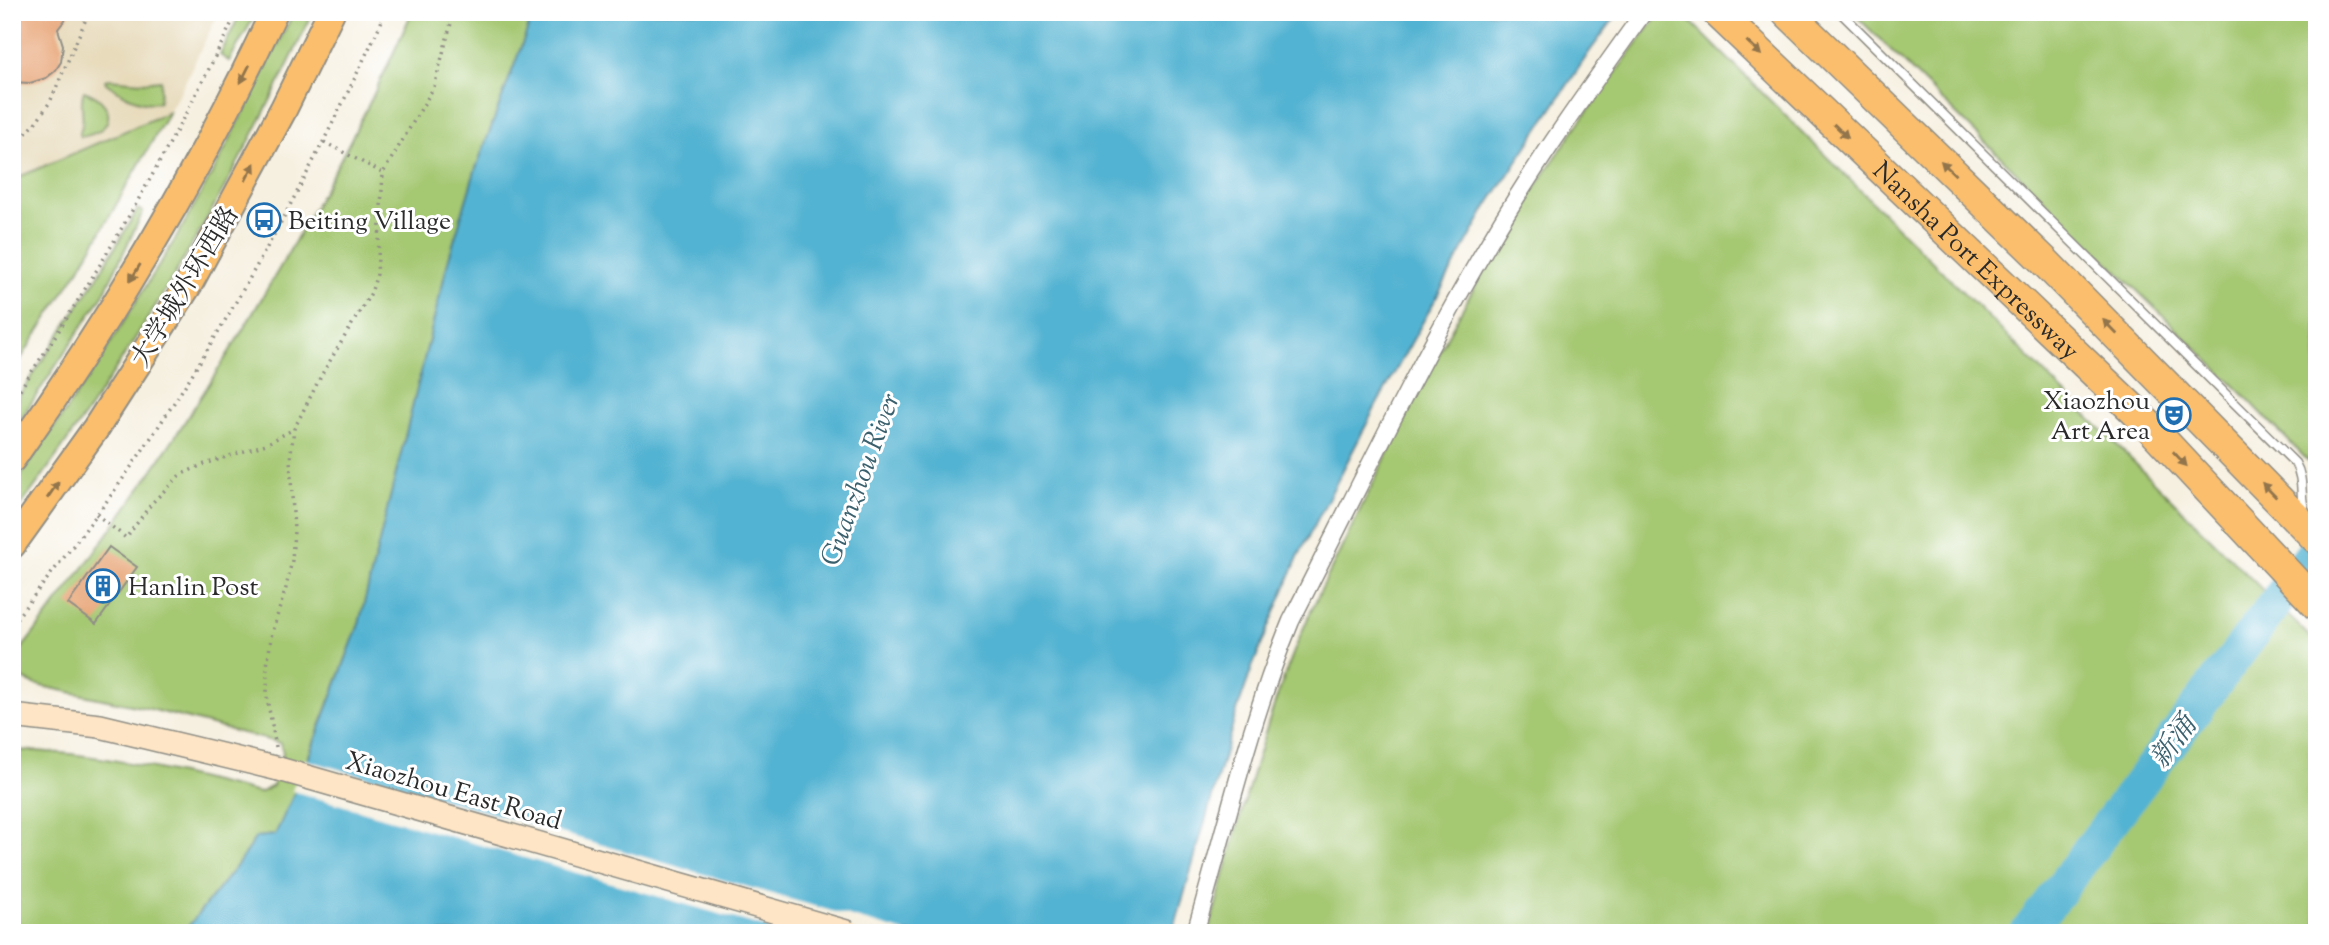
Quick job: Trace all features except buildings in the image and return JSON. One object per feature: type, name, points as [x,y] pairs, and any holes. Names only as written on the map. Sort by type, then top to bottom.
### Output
[{"type":"highway","name":"Nansha Port Expressway","points":[[1717,12],[2136,412],[2317,605]]},
{"type":"highway","name":"Nansha Port Expressway","points":[[1787,12],[2311,523]]},
{"type":"main road","name":"大学城外环西路","points":[[12,459],[79,362],[140,265],[196,168],[274,12]]},
{"type":"main road","name":"大学城外环西路","points":[[12,545],[96,428],[189,284],[283,110],[331,12]]},
{"type":"main road","name":"Xiaozhou East Road","points":[[12,702],[38,718]]},
{"type":"main road","name":"Xiaozhou East Road","points":[[12,716],[111,729],[277,758],[850,933]]},
{"type":"street","points":[[1195,933],[1255,726],[1291,621],[1435,336],[1489,241],[1567,119],[1644,12]]},
{"type":"lane","points":[[1840,12],[2295,463],[2302,480],[2311,523]]},
{"type":"path","points":[[12,149],[43,114],[89,12]]},
{"type":"path","points":[[12,401],[67,319],[135,208],[188,111],[237,12]]},
{"type":"path","points":[[12,624],[157,429],[210,345],[274,236],[324,142],[386,12]]},
{"type":"path","points":[[277,758],[267,698],[267,674],[272,632],[292,560],[294,531],[290,460],[295,429],[322,374],[371,293],[377,274],[383,173],[434,87],[454,12]]},
{"type":"path","points":[[61,62],[67,65]]},
{"type":"path","points":[[324,142],[383,173]]},
{"type":"path","points":[[96,514],[126,538],[156,497],[180,475],[267,444],[295,429]]},
{"type":"shaded area","points":[[12,12],[219,12],[181,90],[126,189],[66,290],[12,372]]},
{"type":"green space","points":[[241,12],[257,12],[229,61],[220,55]]},
{"type":"green space","points":[[294,12],[313,12],[213,209],[97,397],[12,518],[12,489],[93,371],[176,238],[217,165]]},
{"type":"green space","points":[[412,12],[534,12],[475,171],[449,258],[359,624],[288,810],[275,835],[256,837],[236,867],[183,933],[12,933],[12,750],[106,759],[259,793],[273,786],[283,753],[280,743],[150,709],[41,686],[18,675],[12,661],[122,514],[223,362],[336,167]]},
{"type":"green space","points":[[1661,12],[1681,12],[2317,644],[2317,933],[1208,933],[1257,759],[1286,673],[1302,631],[1379,471],[1439,352],[1502,240],[1567,140]]},
{"type":"green space","points":[[1852,12],[2317,12],[2317,470],[2240,391]]},
{"type":"green space","points":[[105,80],[143,82],[161,80],[159,102],[131,98],[106,83]]},
{"type":"green space","points":[[84,91],[102,102],[108,116],[101,129],[80,137],[79,134]]},
{"type":"green space","points":[[169,112],[83,263],[16,366],[12,359],[12,180]]},
{"type":"green space","points":[[138,209],[143,212],[103,295],[12,432],[12,407],[98,276]]},
{"type":"water","name":"Guanzhou River","points":[[534,12],[1619,12],[1488,205],[1376,406],[1298,557],[1253,665],[1235,717],[1173,933],[183,933],[236,867],[256,837],[275,835],[300,781],[359,624],[449,258],[475,171]]},
{"type":"pier","points":[[304,759],[908,933],[785,933],[292,791]]},
{"type":"waterway","name":"新涌","points":[[2027,933],[2317,548]]},
{"type":"place","name":"Beiting Village","points":[[264,220]]},
{"type":"place","name":"Xiaozhou Art Area","points":[[2174,415]]},
{"type":"place","name":"Hanlin Post","points":[[103,586]]}]
